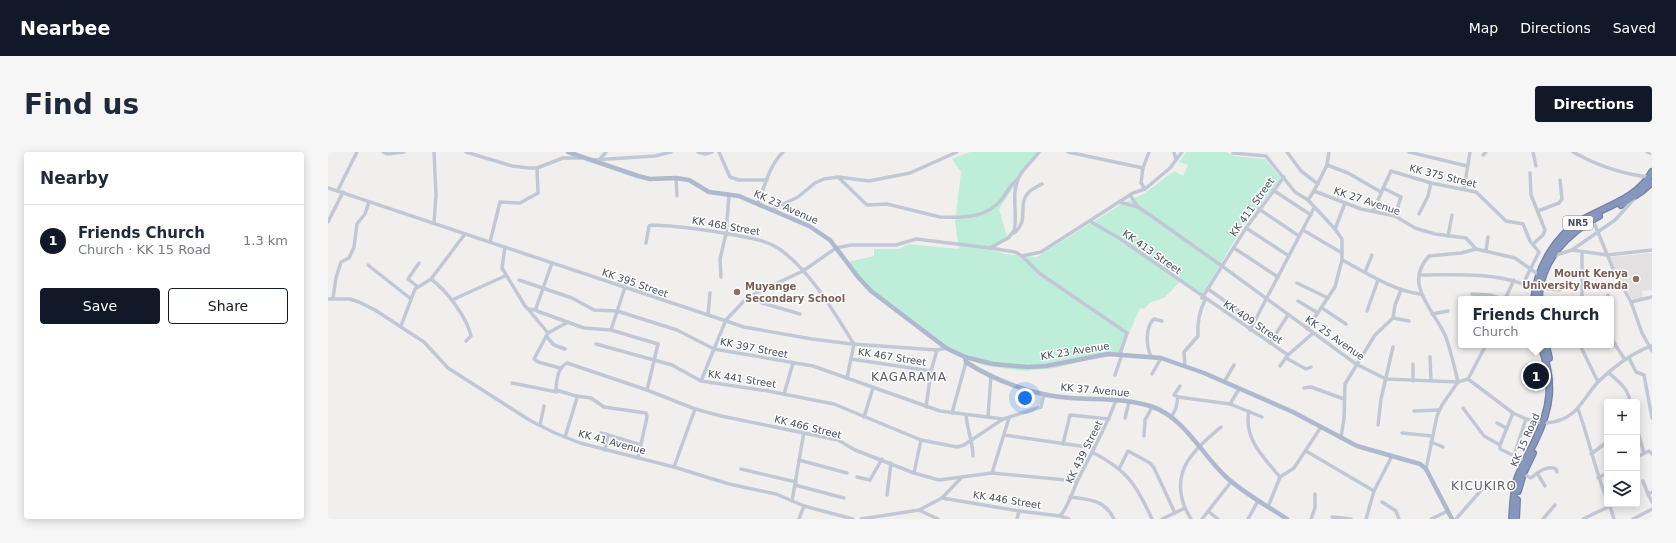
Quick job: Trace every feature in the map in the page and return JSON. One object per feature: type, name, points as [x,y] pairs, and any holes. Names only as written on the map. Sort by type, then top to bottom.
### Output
[{"type":"highway","name":"NR5","points":[[1535,296],[1541,276],[1552,256],[1575,231],[1638,194],[1651,177]]},
{"type":"highway","name":"NR5","points":[[1539,296],[1543,263],[1557,242],[1575,225],[1630,195],[1651,177]]},
{"type":"highway","name":"KK 15 Road","points":[[1512,519],[1514,491],[1525,461],[1545,423],[1550,398],[1550,382],[1547,362],[1542,348]]},
{"type":"highway","name":"KK 15 Road","points":[[1517,519],[1518,490],[1523,474],[1551,409],[1553,386],[1547,348]]},
{"type":"main road","name":"KK 23 Avenue","points":[[568,152],[591,161],[650,178],[676,178],[696,183],[709,192],[729,195],[773,209],[809,226],[825,236],[871,291],[946,348],[965,359],[993,364],[1028,367],[1046,366],[1096,355],[1121,354],[1161,358],[1185,366],[1293,412],[1357,446],[1420,464],[1426,469]]},
{"type":"main road","name":"KK 37 Avenue","points":[[965,359],[991,375],[1044,394],[1070,398],[1116,400],[1152,407],[1170,418],[1231,482],[1287,519]]},
{"type":"main road","points":[[1426,469],[1452,519]]},
{"type":"street","points":[[338,190],[357,152]]},
{"type":"street","points":[[383,152],[387,154],[404,152]]},
{"type":"street","points":[[434,152],[436,195],[434,223]]},
{"type":"street","points":[[466,152],[519,168],[538,168],[563,158],[582,158]]},
{"type":"street","points":[[600,159],[606,152]]},
{"type":"street","points":[[634,152],[634,157]]},
{"type":"street","points":[[591,161],[600,159],[655,156],[671,152]]},
{"type":"street","points":[[698,152],[705,154],[712,152]]},
{"type":"street","points":[[718,152],[730,177],[739,180],[766,180]]},
{"type":"street","points":[[758,204],[774,161],[783,152]]},
{"type":"street","points":[[773,209],[803,194],[816,183],[830,177],[869,181],[910,173],[957,152]]},
{"type":"street","points":[[838,177],[867,205],[887,204],[949,218],[972,216],[992,210],[1039,152]]},
{"type":"street","points":[[1068,152],[1143,168]]},
{"type":"street","points":[[1145,189],[1141,183],[1143,168],[1149,152]]},
{"type":"street","points":[[1174,152],[1176,160]]},
{"type":"street","points":[[1022,256],[1041,252],[1091,222],[1130,195],[1145,189],[1176,160],[1182,152]]},
{"type":"street","name":"KK 411 Street","points":[[1185,366],[1184,352],[1198,336],[1197,326],[1199,315],[1208,288],[1259,209],[1284,177],[1266,156],[1233,152]]},
{"type":"street","points":[[1287,152],[1301,171],[1318,184]]},
{"type":"street","points":[[1308,200],[1314,192],[1327,165],[1329,152]]},
{"type":"street","points":[[1410,152],[1467,166]]},
{"type":"street","points":[[1464,189],[1470,152]]},
{"type":"street","points":[[1533,152],[1536,166]]},
{"type":"street","points":[[1573,152],[1594,163],[1625,174],[1651,177]]},
{"type":"street","points":[[1647,152],[1652,153]]},
{"type":"street","points":[[1327,165],[1348,173],[1382,190],[1400,195],[1402,198],[1395,216]]},
{"type":"street","points":[[490,242],[500,202],[520,203],[538,193],[538,168]]},
{"type":"street","name":"KK 375 Street","points":[[1382,190],[1392,171],[1431,183],[1476,192],[1506,221],[1523,224],[1533,244],[1539,252],[1530,269]]},
{"type":"street","points":[[1530,173],[1531,195],[1545,231],[1533,244]]},
{"type":"street","points":[[1284,177],[1295,192],[1308,200],[1314,208],[1335,228],[1342,239],[1342,260],[1339,275],[1328,298],[1307,329]]},
{"type":"street","points":[[676,178],[677,196]]},
{"type":"street","points":[[1012,235],[1016,224],[1014,205],[1018,179]]},
{"type":"street","points":[[1538,211],[1559,203],[1562,199],[1560,180]]},
{"type":"street","points":[[1419,214],[1428,196],[1431,183]]},
{"type":"street","points":[[990,248],[1012,235],[1023,222],[1025,197],[1030,190],[1042,184]]},
{"type":"street","name":"KK 395 Street","points":[[328,188],[338,190],[369,202],[708,315],[759,330],[854,344],[937,350],[946,348]]},
{"type":"street","points":[[1273,190],[1311,215]]},
{"type":"street","points":[[1373,211],[1382,190]]},
{"type":"street","points":[[328,222],[343,192]]},
{"type":"street","name":"KK 27 Avenue","points":[[1314,192],[1345,204],[1395,216],[1414,228],[1436,234],[1468,239],[1476,249],[1514,258],[1541,276]]},
{"type":"street","points":[[1552,256],[1572,250],[1598,233],[1618,217],[1638,194]]},
{"type":"street","points":[[722,277],[720,259],[726,234],[729,195]]},
{"type":"street","name":"KK 25 Avenue","points":[[1130,195],[1138,207]]},
{"type":"street","points":[[333,298],[341,262],[349,258],[354,247],[357,224],[365,214],[369,202]]},
{"type":"street","name":"KK 25 Avenue","points":[[1119,202],[1138,207],[1222,266],[1312,334],[1356,364],[1386,379],[1458,382],[1468,380]]},
{"type":"street","points":[[1335,228],[1345,204]]},
{"type":"street","points":[[1250,330],[1314,208]]},
{"type":"street","points":[[1259,209],[1299,236]]},
{"type":"street","points":[[1448,236],[1452,215]]},
{"type":"street","name":"KK 413 Street","points":[[1091,222],[1119,238],[1204,299]]},
{"type":"street","name":"KK 468 Street","points":[[646,243],[649,226],[652,225],[690,227],[764,241],[778,248],[803,271],[822,295],[854,344]]},
{"type":"street","points":[[1595,225],[1617,279],[1631,302],[1639,326],[1651,346],[1652,351]]},
{"type":"street","points":[[1246,228],[1289,256]]},
{"type":"street","points":[[1303,230],[1342,253]]},
{"type":"street","points":[[401,326],[411,299],[418,287],[431,279],[465,234]]},
{"type":"street","points":[[1486,251],[1488,237]]},
{"type":"street","name":"KK 397 Street","points":[[1003,419],[952,413],[926,407],[813,366],[714,349],[726,320],[752,295],[803,271],[836,248],[851,246],[896,245],[916,239],[1008,250],[1022,256]]},
{"type":"street","points":[[505,247],[502,268],[505,276],[555,346],[565,349]]},
{"type":"street","points":[[1234,248],[1278,277]]},
{"type":"street","points":[[1426,469],[1432,436],[1439,410],[1458,382],[1444,333],[1420,294],[1419,275],[1429,256],[1461,253],[1476,249]]},
{"type":"street","points":[[1572,250],[1607,255],[1652,250]]},
{"type":"street","points":[[1582,252],[1582,296]]},
{"type":"street","points":[[1365,272],[1372,255]]},
{"type":"street","points":[[1022,256],[1039,273],[1127,333],[1115,375]]},
{"type":"street","points":[[1342,260],[1378,280],[1401,290],[1420,294]]},
{"type":"street","points":[[418,287],[408,279],[419,263]]},
{"type":"street","points":[[536,310],[552,263]]},
{"type":"street","points":[[368,265],[411,299]]},
{"type":"street","points":[[1419,275],[1483,275],[1514,280],[1523,284],[1530,269]]},
{"type":"street","points":[[452,300],[505,276]]},
{"type":"street","points":[[431,279],[444,289],[452,300],[470,333],[470,338],[466,342]]},
{"type":"street","points":[[519,280],[544,287],[572,298],[594,310],[617,312],[686,334],[714,349],[701,381]]},
{"type":"street","points":[[1367,311],[1378,280]]},
{"type":"street","points":[[1506,296],[1514,280]]},
{"type":"street","points":[[1297,283],[1328,298]]},
{"type":"street","points":[[611,330],[625,287]]},
{"type":"street","points":[[1208,288],[1246,316]]},
{"type":"street","points":[[1540,288],[1560,290]]},
{"type":"street","points":[[1341,438],[1344,418],[1345,384],[1375,335],[1393,318],[1395,305],[1401,290]]},
{"type":"street","points":[[708,315],[710,293]]},
{"type":"street","points":[[1472,294],[1494,296]]},
{"type":"street","points":[[752,295],[762,303],[800,314]]},
{"type":"street","points":[[1631,302],[1652,297]]},
{"type":"street","name":"KK 41 Avenue","points":[[328,299],[333,298],[359,302],[401,326],[424,342],[448,368],[540,425],[580,444],[674,467],[729,484],[776,494],[804,506],[854,519]]},
{"type":"street","name":"KK 409 Street","points":[[1204,299],[1270,343],[1287,357],[1312,334]]},
{"type":"street","points":[[1298,301],[1318,313]]},
{"type":"street","points":[[1322,308],[1346,324]]},
{"type":"street","points":[[528,309],[536,310],[592,329],[611,330],[656,342],[659,346],[648,390]]},
{"type":"street","points":[[1432,314],[1448,311]]},
{"type":"street","points":[[1270,343],[1288,315]]},
{"type":"street","points":[[1393,318],[1409,321]]},
{"type":"street","points":[[1151,356],[1146,345],[1150,324],[1154,319],[1162,321]]},
{"type":"street","points":[[558,392],[556,387],[560,368],[538,362],[534,359],[547,335],[568,322]]},
{"type":"street","points":[[1614,343],[1625,360]]},
{"type":"street","name":"KK 441 Street","points":[[596,344],[672,365],[701,381],[784,394],[834,404],[921,440],[957,447],[964,445],[1003,419],[1041,407],[1044,394]]},
{"type":"street","points":[[846,378],[854,344]]},
{"type":"street","points":[[1484,348],[1468,380],[1513,413],[1526,419],[1545,423],[1561,422],[1578,408],[1598,382],[1625,360],[1651,346]]},
{"type":"street","points":[[1378,425],[1381,399],[1393,347]]},
{"type":"street","points":[[1581,348],[1598,382]]},
{"type":"street","name":"KK 467 Street","points":[[926,407],[931,371],[937,350]]},
{"type":"street","points":[[1280,366],[1287,357],[1306,369],[1311,367]]},
{"type":"street","points":[[1430,357],[1431,380]]},
{"type":"street","points":[[1152,374],[1161,358]]},
{"type":"street","points":[[1629,358],[1636,372],[1644,375],[1652,418]]},
{"type":"street","name":"KK 467 Street","points":[[851,359],[931,371]]},
{"type":"street","points":[[952,413],[965,359]]},
{"type":"street","name":"KK 466 Street","points":[[560,368],[566,363],[648,390],[695,409],[734,419],[838,440],[855,450],[882,459],[914,473],[939,480],[992,473],[1077,481]]},
{"type":"street","points":[[784,394],[793,363]]},
{"type":"street","points":[[1413,364],[1413,381]]},
{"type":"street","points":[[1224,382],[1234,365]]},
{"type":"street","points":[[1609,373],[1625,388],[1630,396],[1630,399]]},
{"type":"street","points":[[988,417],[991,375]]},
{"type":"street","points":[[512,383],[591,398],[604,407],[646,413],[647,417],[638,458]]},
{"type":"street","points":[[1180,386],[1174,395],[1178,397],[1230,404],[1262,417]]},
{"type":"street","points":[[1304,388],[1311,387],[1344,399]]},
{"type":"street","points":[[864,417],[873,388]]},
{"type":"street","points":[[1230,404],[1239,389]]},
{"type":"street","points":[[565,437],[577,398],[576,396]]},
{"type":"street","points":[[1170,418],[1176,408],[1178,397]]},
{"type":"street","name":"KK 439 Street","points":[[1060,516],[1065,510],[1077,481],[1109,420],[1116,400]]},
{"type":"street","points":[[1125,418],[1129,402]]},
{"type":"street","points":[[540,425],[544,406]]},
{"type":"street","points":[[1144,436],[1145,420],[1152,407]]},
{"type":"street","points":[[1463,408],[1484,436],[1525,461]]},
{"type":"street","points":[[1578,408],[1586,430],[1598,478],[1604,491]]},
{"type":"street","points":[[674,467],[695,409]]},
{"type":"street","points":[[1414,411],[1439,410]]},
{"type":"street","points":[[1249,411],[1247,422],[1251,438],[1262,455],[1280,477]]},
{"type":"street","points":[[1500,447],[1513,413]]},
{"type":"street","points":[[966,414],[967,425],[973,443],[974,456]]},
{"type":"street","points":[[1063,444],[1070,415],[1109,420]]},
{"type":"street","points":[[992,473],[1010,418]]},
{"type":"street","points":[[1514,455],[1526,419]]},
{"type":"street","points":[[1497,423],[1506,428]]},
{"type":"street","points":[[1191,519],[1180,494],[1181,477],[1198,446],[1221,427]]},
{"type":"street","points":[[1268,507],[1280,477],[1294,468],[1321,427]]},
{"type":"street","points":[[792,501],[804,432]]},
{"type":"street","points":[[601,433],[641,445]]},
{"type":"street","points":[[1402,433],[1432,436]]},
{"type":"street","points":[[605,450],[608,434]]},
{"type":"street","points":[[1004,435],[1093,450],[1133,481],[1152,519]]},
{"type":"street","points":[[1639,435],[1644,453]]},
{"type":"street","points":[[914,473],[921,440]]},
{"type":"street","points":[[1431,442],[1443,447]]},
{"type":"street","points":[[1591,454],[1604,444]]},
{"type":"street","points":[[1119,469],[1128,451],[1150,463],[1176,513]]},
{"type":"street","points":[[1306,451],[1374,491]]},
{"type":"street","points":[[1640,455],[1649,451],[1652,454]]},
{"type":"street","points":[[1366,519],[1374,491],[1392,456]]},
{"type":"street","points":[[857,477],[870,480],[882,459]]},
{"type":"street","points":[[799,460],[847,473]]},
{"type":"street","points":[[887,495],[891,463]]},
{"type":"street","points":[[1523,474],[1529,478],[1551,467],[1555,468],[1557,472]]},
{"type":"street","points":[[741,469],[844,498]]},
{"type":"street","points":[[1537,473],[1545,486]]},
{"type":"street","points":[[1598,478],[1604,475]]},
{"type":"street","points":[[861,519],[919,510],[942,498],[961,478]]},
{"type":"street","points":[[1643,481],[1650,493],[1652,502]]},
{"type":"street","points":[[1202,519],[1231,482]]},
{"type":"street","points":[[1456,519],[1484,487]]},
{"type":"street","points":[[1311,519],[1315,508],[1315,494]]},
{"type":"street","points":[[1070,496],[1100,503],[1110,512],[1114,519]]},
{"type":"street","name":"KK 446 Street","points":[[942,498],[1068,518]]},
{"type":"street","points":[[1248,519],[1258,501]]},
{"type":"street","points":[[1382,502],[1396,511],[1399,519]]},
{"type":"street","points":[[1543,519],[1554,505]]},
{"type":"street","points":[[799,519],[804,506]]},
{"type":"street","points":[[1584,519],[1605,507]]},
{"type":"street","points":[[1610,507],[1614,519]]},
{"type":"street","points":[[1162,519],[1185,508]]},
{"type":"street","points":[[1633,519],[1652,509]]},
{"type":"street","points":[[919,510],[938,519]]},
{"type":"street","points":[[1065,510],[1068,518]]},
{"type":"street","points":[[1017,519],[1019,511]]},
{"type":"street","points":[[1208,511],[1218,519]]},
{"type":"street","points":[[1431,519],[1448,511]]},
{"type":"street","points":[[1332,517],[1351,519]]},
{"type":"shaded area","name":"Mount Kenya University Rwanda","points":[[1652,253],[1652,290],[1642,291],[1643,299],[1633,300],[1614,268],[1611,257]]},
{"type":"green space","points":[[970,152],[1037,152],[999,209],[1007,236],[992,250],[1006,254],[1037,257],[1120,205],[1145,193],[1174,171],[1183,176],[1188,165],[1179,162],[1186,152],[1226,152],[1235,156],[1265,159],[1281,178],[1243,227],[1201,296],[1181,281],[1164,298],[1149,303],[1145,309],[1140,308],[1120,355],[1093,359],[1055,368],[1023,371],[982,365],[947,348],[866,285],[848,262],[874,256],[874,249],[899,249],[908,244],[959,249],[955,222],[961,172],[952,159]]},
{"type":"place","name":"Mount Kenya University Rwanda","points":[[1636,279]]},
{"type":"place","name":"Muyange Secondary School","points":[[737,292]]},
{"type":"place","name":"Friends Church","points":[[1536,376]]},
{"type":"district","name":"KAGARAMA","points":[[909,377]]},
{"type":"district","name":"KICUKIRO","points":[[1484,486]]}]
